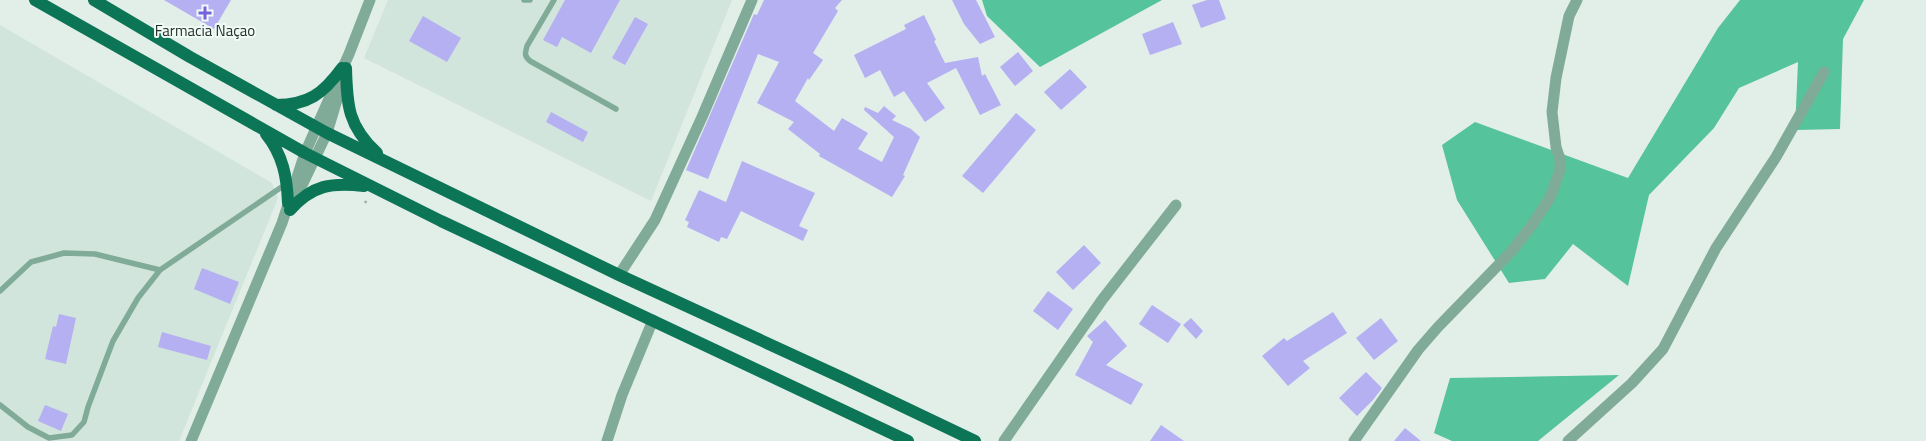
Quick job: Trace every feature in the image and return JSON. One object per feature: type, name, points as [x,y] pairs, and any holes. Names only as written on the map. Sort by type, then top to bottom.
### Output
[{"type":"main road","points":[[35,0],[310,156],[441,221],[908,441]]},
{"type":"main road","points":[[94,0],[190,57],[327,133],[619,275],[975,441]]},
{"type":"main road","points":[[275,105],[291,105],[312,98],[332,82],[344,68]]},
{"type":"main road","points":[[344,68],[347,100],[353,124],[367,144],[386,162]]},
{"type":"main road","points":[[261,128],[277,150],[287,183],[289,206],[307,194],[325,186],[345,184],[374,187]]},
{"type":"street","points":[[310,156],[327,133],[344,68],[370,0]]},
{"type":"street","points":[[619,275],[655,220],[752,0]]},
{"type":"street","points":[[1354,441],[1418,350],[1511,252],[1550,198],[1560,170],[1560,159],[1556,147],[1552,112],[1556,78],[1569,16],[1577,0]]},
{"type":"street","points":[[191,441],[310,156],[316,127],[344,68]]},
{"type":"street","points":[[1568,441],[1626,388],[1663,349],[1716,248],[1776,157],[1824,72]]},
{"type":"street","points":[[1004,441],[1102,300],[1176,205]]},
{"type":"street","points":[[607,441],[625,387],[653,320]]},
{"type":"lane","points":[[524,0],[530,0]]},
{"type":"lane","points":[[554,0],[527,46],[526,57],[616,109]]},
{"type":"lane","points":[[0,405],[28,426],[49,438],[72,435],[84,422],[113,341],[138,298],[160,270],[287,183]]},
{"type":"lane","points":[[0,291],[30,262],[64,253],[95,254],[160,270]]},
{"type":"shaded area","points":[[388,0],[732,0],[651,201],[364,58]]},
{"type":"shaded area","points":[[0,25],[272,183],[278,198],[179,441],[0,441]]},
{"type":"green space","points":[[982,0],[1162,0],[1040,67],[987,16]]},
{"type":"green space","points":[[1740,0],[1864,0],[1843,39],[1840,129],[1795,130],[1798,62],[1739,88],[1714,128],[1649,195],[1628,286],[1573,244],[1545,279],[1509,283],[1457,200],[1442,145],[1475,122],[1628,178],[1718,28]]},
{"type":"green space","points":[[1619,375],[1538,441],[1452,441],[1434,433],[1450,378]]},
{"type":"building","points":[[164,0],[231,0],[214,29]]},
{"type":"building","points":[[565,0],[620,0],[591,53],[562,37],[557,47],[543,40]]},
{"type":"building","points":[[764,0],[842,0],[835,8],[838,11],[813,53],[823,60],[809,80],[808,78],[795,101],[834,131],[842,118],[868,133],[858,149],[882,162],[894,137],[864,110],[865,107],[878,113],[884,106],[896,116],[892,120],[911,129],[920,137],[903,175],[905,176],[892,197],[819,156],[820,154],[788,129],[794,122],[757,103],[779,62],[758,54],[708,179],[686,170],[754,14],[757,15]]},
{"type":"building","points":[[952,0],[976,0],[995,37],[980,44],[964,24]]},
{"type":"building","points":[[1207,0],[1219,0],[1226,19],[1201,28],[1192,5]]},
{"type":"building","points":[[924,15],[945,63],[978,57],[982,76],[985,74],[1001,105],[980,115],[956,68],[927,83],[945,108],[925,122],[904,91],[894,97],[880,70],[865,78],[854,55],[906,29],[904,25]]},
{"type":"building","points":[[423,16],[461,38],[447,62],[409,41]]},
{"type":"building","points":[[635,17],[648,24],[625,65],[612,58]]},
{"type":"building","points":[[1173,22],[1182,44],[1150,55],[1142,34]]},
{"type":"building","points":[[1018,52],[1033,71],[1015,86],[1000,67]]},
{"type":"building","points":[[1070,69],[1087,87],[1061,110],[1044,92]]},
{"type":"building","points":[[551,112],[588,132],[583,142],[546,122]]},
{"type":"building","points":[[1016,113],[1036,130],[983,193],[962,176]]},
{"type":"building","points":[[742,161],[815,193],[799,226],[808,230],[803,241],[741,211],[727,239],[721,237],[719,242],[687,227],[689,222],[685,220],[699,190],[726,202]]},
{"type":"building","points":[[1084,245],[1101,263],[1073,290],[1056,272]]},
{"type":"building","points":[[202,268],[239,282],[230,304],[194,289]]},
{"type":"building","points":[[1048,291],[1073,309],[1058,330],[1033,311]]},
{"type":"building","points":[[1152,305],[1181,324],[1168,343],[1139,324]]},
{"type":"building","points":[[1333,312],[1347,333],[1303,361],[1310,368],[1288,386],[1262,356],[1284,338],[1287,341]]},
{"type":"building","points":[[59,314],[76,318],[66,364],[45,359],[53,326],[56,327]]},
{"type":"building","points":[[1191,318],[1203,331],[1196,339],[1183,325]]},
{"type":"building","points":[[1381,318],[1398,341],[1374,360],[1356,338]]},
{"type":"building","points":[[1105,320],[1127,346],[1106,365],[1143,384],[1131,405],[1075,375],[1093,342],[1087,336]]},
{"type":"building","points":[[162,332],[211,346],[207,360],[158,347]]},
{"type":"building","points":[[1366,372],[1382,388],[1357,416],[1339,398]]},
{"type":"building","points":[[45,405],[68,414],[61,431],[38,421]]},
{"type":"building","points":[[1161,425],[1184,441],[1150,441]]},
{"type":"building","points":[[1405,428],[1421,441],[1394,441]]},
{"type":"place","name":"Farmacia Naçao","points":[[205,13]]}]
